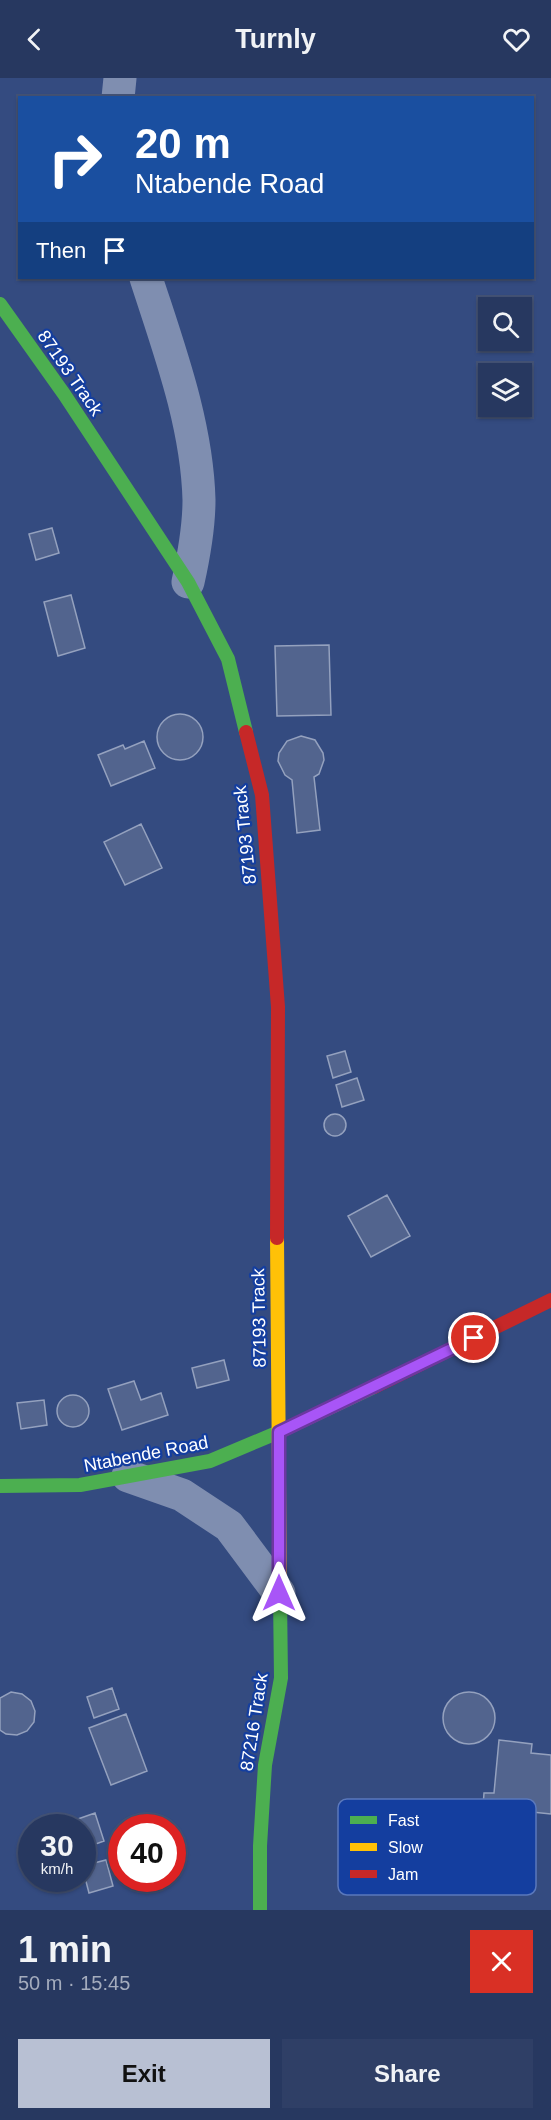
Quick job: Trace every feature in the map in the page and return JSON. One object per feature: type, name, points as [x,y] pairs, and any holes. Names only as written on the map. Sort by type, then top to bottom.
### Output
[{"type":"street","points":[[118,96],[120,78]]},
{"type":"street","points":[[146,279],[175,366],[191,435],[199,500],[196,546],[188,582]]},
{"type":"street","name":"87193 Track","points":[[0,304],[64,394],[188,582],[228,658],[262,795],[278,1007],[279,1432]]},
{"type":"street","name":"Ntabende Road","points":[[0,1486],[80,1485],[210,1461],[279,1432],[551,1300]]},
{"type":"street","name":"87216 Track","points":[[260,1910],[260,1846],[265,1765],[281,1678],[279,1432]]},
{"type":"street","points":[[128,1476],[182,1495],[230,1526],[279,1593]]},
{"type":"building","points":[[52,528],[59,553],[36,560],[29,534]]},
{"type":"building","points":[[71,595],[85,648],[58,656],[44,602]]},
{"type":"building","points":[[329,645],[331,715],[277,716],[275,646]]},
{"type":"building","points":[[180,714],[196,721],[203,737],[196,753],[180,760],[164,753],[157,737],[164,721]]},
{"type":"building","points":[[301,736],[315,740],[323,753],[324,760],[319,774],[314,777],[320,830],[297,833],[292,780],[285,775],[278,761],[279,753],[287,741]]},
{"type":"building","points":[[144,741],[155,768],[111,786],[98,755],[123,745],[125,749]]},
{"type":"building","points":[[141,824],[162,868],[125,885],[104,842]]},
{"type":"building","points":[[345,1051],[351,1072],[333,1078],[327,1056]]},
{"type":"building","points":[[357,1078],[364,1100],[342,1107],[336,1085]]},
{"type":"building","points":[[335,1114],[343,1117],[346,1125],[343,1133],[335,1136],[327,1133],[324,1125],[327,1117]]},
{"type":"building","points":[[387,1195],[410,1236],[371,1257],[348,1216]]},
{"type":"building","points":[[224,1360],[229,1380],[197,1388],[192,1368]]},
{"type":"building","points":[[134,1381],[141,1400],[161,1393],[168,1415],[122,1430],[108,1389]]},
{"type":"building","points":[[73,1395],[85,1399],[89,1411],[85,1423],[73,1427],[61,1423],[57,1411],[61,1399]]},
{"type":"building","points":[[44,1400],[47,1425],[21,1429],[17,1403]]},
{"type":"building","points":[[112,1688],[119,1709],[94,1718],[87,1697]]},
{"type":"building","points":[[11,1692],[22,1694],[31,1701],[35,1711],[34,1722],[27,1731],[17,1735],[6,1734],[0,1730],[0,1698]]},
{"type":"building","points":[[469,1692],[483,1696],[491,1704],[495,1718],[491,1732],[483,1740],[469,1744],[455,1740],[447,1732],[443,1718],[447,1704],[455,1696]]},
{"type":"building","points":[[126,1714],[147,1771],[111,1785],[89,1728]]},
{"type":"building","points":[[499,1740],[532,1744],[531,1753],[551,1755],[551,1814],[536,1812],[536,1799],[484,1799],[484,1793],[494,1793]]},
{"type":"building","points":[[96,1816],[104,1841],[96,1844]]},
{"type":"building","points":[[106,1860],[108,1887],[96,1891],[96,1862]]},
{"type":"traffic: fast","points":[[0,304],[64,394],[188,582],[228,659],[246,732]]},
{"type":"traffic: fast","points":[[0,1486],[80,1485],[210,1461],[279,1432],[374,1387]]},
{"type":"traffic: fast","points":[[260,1910],[260,1846],[265,1765],[281,1678],[280,1596]]},
{"type":"traffic: slow","points":[[277,1238],[280,1596]]},
{"type":"traffic: jam","points":[[246,732],[262,795],[278,1007],[277,1238]]},
{"type":"traffic: jam","points":[[374,1387],[551,1300]]},
{"type":"route","points":[[279,1593],[279,1432],[474,1338]]}]
